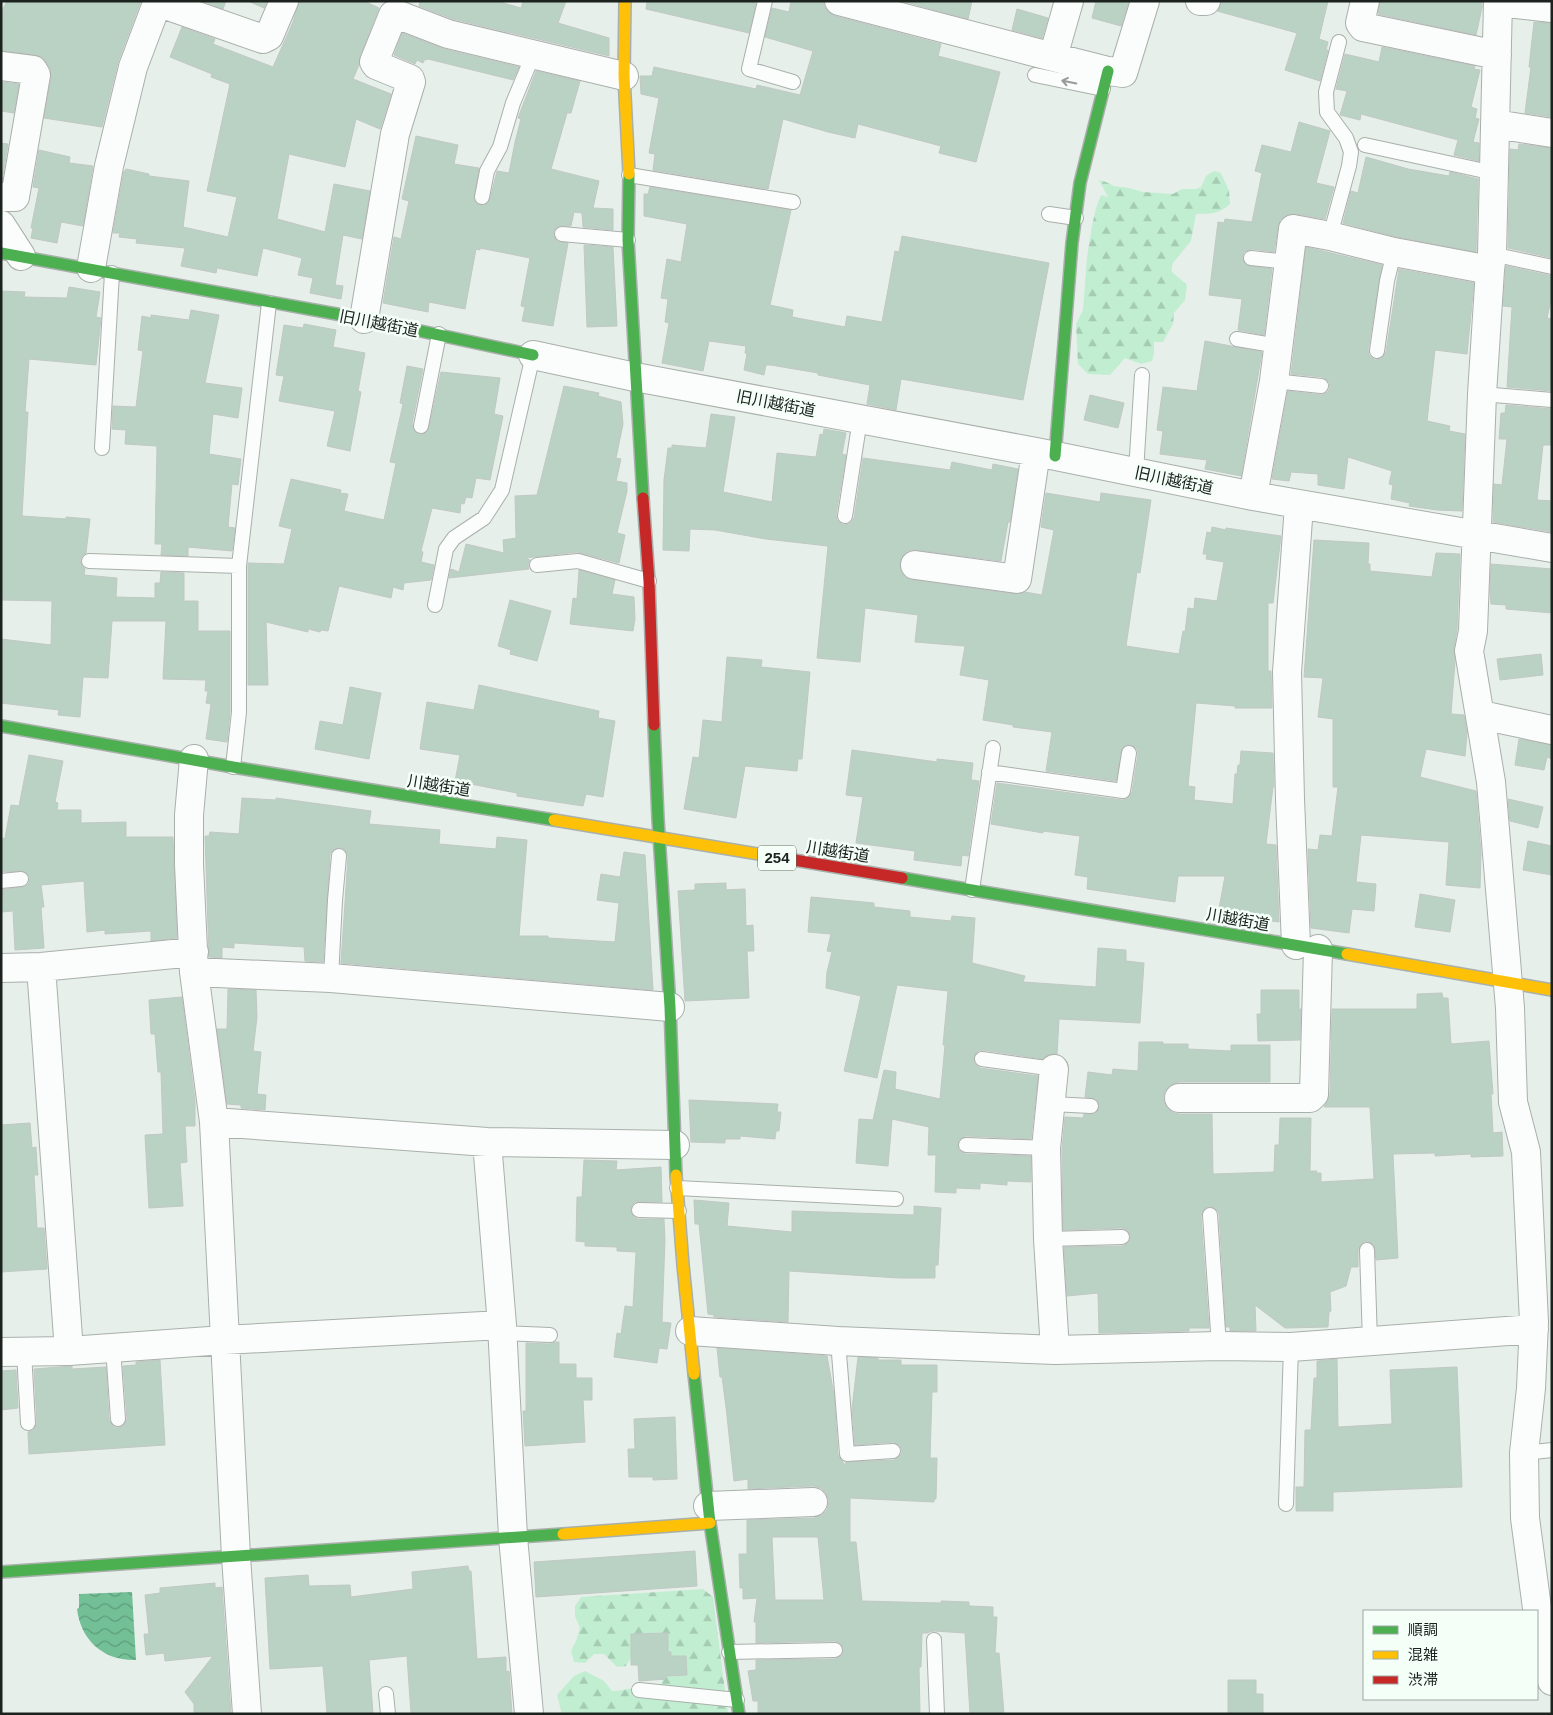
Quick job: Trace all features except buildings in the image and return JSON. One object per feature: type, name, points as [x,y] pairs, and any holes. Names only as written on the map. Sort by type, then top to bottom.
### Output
[{"type":"main road","points":[[625,1],[624,76],[629,175],[628,240],[635,377],[650,581],[659,838],[670,1007],[677,1188],[709,1515],[738,1707]]},
{"type":"main road","points":[[1046,454],[1080,183],[1094,154],[1105,85]]},
{"type":"main road","name":"旧川越街道","points":[[11,255],[101,270],[439,334],[534,355]]},
{"type":"main road","name":"川越街道","points":[[1,726],[1552,990]]},
{"type":"main road","points":[[1,1572],[513,1537],[709,1515]]},
{"type":"street","points":[[101,270],[110,166],[133,67],[156,6],[160,3],[263,39],[269,36],[284,1]]},
{"type":"street","points":[[839,1],[882,6],[1044,66],[1105,85],[1122,73],[1145,1]]},
{"type":"street","points":[[1044,66],[1069,1]]},
{"type":"street","points":[[1200,1],[1206,1]]},
{"type":"street","points":[[1365,1],[1360,23],[1363,27],[1497,55]]},
{"type":"street","points":[[1552,8],[1498,2],[1491,262],[1482,394],[1472,631],[1469,651],[1492,782],[1508,983],[1514,1102],[1526,1152],[1540,1324],[1530,1388],[1524,1453],[1526,1518],[1544,1590],[1542,1638],[1552,1681]]},
{"type":"street","points":[[364,320],[395,134],[411,82],[410,79],[376,65],[374,62],[393,15],[396,14],[448,34],[624,76]]},
{"type":"street","points":[[1,66],[33,70],[36,75],[15,197],[1,197]]},
{"type":"street","points":[[1495,124],[1552,133]]},
{"type":"street","points":[[1,225],[11,255]]},
{"type":"street","points":[[1253,496],[1274,381],[1288,262],[1294,229],[1394,252],[1491,262]]},
{"type":"street","name":"旧川越街道","points":[[534,355],[635,377],[1046,454],[1299,505],[1552,548]]},
{"type":"street","points":[[915,565],[1018,579],[1046,454]]},
{"type":"street","points":[[1179,1098],[1310,1098],[1314,1094],[1307,947],[1287,672],[1299,505]]},
{"type":"street","points":[[1481,715],[1552,730]]},
{"type":"street","points":[[194,759],[189,815],[189,864],[194,962],[214,1122],[236,1557],[247,1714]]},
{"type":"street","points":[[1,968],[194,962],[331,978],[670,1007]]},
{"type":"street","points":[[41,967],[69,1351]]},
{"type":"street","points":[[1054,1070],[1046,1148],[1048,1240],[1055,1350]]},
{"type":"street","points":[[214,1122],[487,1142],[675,1145]]},
{"type":"street","points":[[487,1142],[502,1329],[513,1537],[529,1714]]},
{"type":"street","points":[[690,1331],[1055,1350],[1219,1346],[1291,1347],[1540,1324]]},
{"type":"street","points":[[12,1352],[69,1351],[224,1340],[502,1329]]},
{"type":"street","points":[[709,1515],[813,1502]]},
{"type":"lane","points":[[765,1],[749,69],[794,82]]},
{"type":"lane","points":[[1330,236],[1349,166],[1350,152],[1346,138],[1327,112],[1326,92],[1339,42]]},
{"type":"lane","points":[[482,197],[487,171],[500,147],[513,102],[533,55]]},
{"type":"lane","points":[[1105,85],[1116,99]]},
{"type":"lane","points":[[1365,145],[1494,173]]},
{"type":"lane","points":[[629,175],[794,202]]},
{"type":"lane","points":[[1049,214],[1076,218]]},
{"type":"lane","points":[[562,234],[628,240]]},
{"type":"lane","points":[[1377,351],[1387,281],[1394,252]]},
{"type":"lane","points":[[1251,258],[1288,262]]},
{"type":"lane","points":[[1491,262],[1552,267]]},
{"type":"lane","points":[[101,270],[102,448]]},
{"type":"lane","points":[[233,767],[239,712],[239,566],[269,303]]},
{"type":"lane","points":[[422,426],[439,334]]},
{"type":"lane","points":[[1237,339],[1278,346]]},
{"type":"lane","points":[[435,605],[446,550],[454,538],[484,518],[502,490],[534,355]]},
{"type":"lane","points":[[1136,472],[1142,375]]},
{"type":"lane","points":[[1274,381],[1321,386]]},
{"type":"lane","points":[[1482,394],[1552,400]]},
{"type":"lane","points":[[845,516],[860,419]]},
{"type":"lane","points":[[89,561],[239,566]]},
{"type":"lane","points":[[537,565],[578,561],[650,581]]},
{"type":"lane","points":[[972,890],[993,748]]},
{"type":"lane","points":[[990,772],[1123,791],[1130,753]]},
{"type":"lane","points":[[331,978],[339,856]]},
{"type":"lane","points":[[1,881],[20,879]]},
{"type":"lane","points":[[982,1059],[1054,1070]]},
{"type":"lane","points":[[1052,1104],[1091,1106]]},
{"type":"lane","points":[[966,1144],[1046,1148]]},
{"type":"lane","points":[[677,1188],[896,1199]]},
{"type":"lane","points":[[639,1210],[679,1211]]},
{"type":"lane","points":[[1210,1215],[1219,1346]]},
{"type":"lane","points":[[1048,1240],[1122,1237]]},
{"type":"lane","points":[[1367,1250],[1370,1340]]},
{"type":"lane","points":[[502,1329],[550,1335]]},
{"type":"lane","points":[[838,1340],[847,1454],[894,1451]]},
{"type":"lane","points":[[1286,1504],[1291,1347]]},
{"type":"lane","points":[[113,1348],[118,1419]]},
{"type":"lane","points":[[12,1352],[28,1422]]},
{"type":"lane","points":[[1524,1453],[1552,1450]]},
{"type":"lane","points":[[934,1640],[938,1714]]},
{"type":"lane","points":[[729,1652],[835,1650]]},
{"type":"lane","points":[[640,1690],[738,1707]]},
{"type":"lane","points":[[386,1694],[388,1714]]},
{"type":"green space","points":[[1214,171],[1221,173],[1229,191],[1230,204],[1214,213],[1196,214],[1191,241],[1173,263],[1171,271],[1187,285],[1185,300],[1174,313],[1173,324],[1163,342],[1154,342],[1152,361],[1141,364],[1125,358],[1110,375],[1088,374],[1078,364],[1076,324],[1083,310],[1087,257],[1096,208],[1101,195],[1108,197],[1099,180],[1114,186],[1143,192],[1173,194],[1182,189],[1201,187],[1206,176]]},
{"type":"green space","points":[[703,1589],[713,1597],[728,1714],[562,1714],[557,1695],[574,1676],[585,1671],[604,1681],[612,1691],[662,1684],[665,1641],[641,1640],[626,1666],[617,1667],[604,1654],[594,1654],[585,1663],[574,1662],[571,1651],[580,1628],[575,1616],[575,1606],[581,1597]]},
{"type":"water","points":[[132,1592],[136,1660],[114,1657],[96,1647],[83,1631],[77,1609],[79,1608],[79,1594]]},
{"type":"traffic: fast","points":[[1055,456],[1072,243],[1080,183],[1108,71]]},
{"type":"traffic: fast","points":[[629,174],[628,240],[643,498]]},
{"type":"traffic: fast","points":[[1,253],[364,319],[533,355]]},
{"type":"traffic: fast","points":[[654,725],[670,1007],[676,1175]]},
{"type":"traffic: fast","points":[[1,726],[233,767],[554,820]]},
{"type":"traffic: fast","points":[[902,878],[1347,954]]},
{"type":"traffic: fast","points":[[694,1374],[710,1523],[739,1714]]},
{"type":"traffic: fast","points":[[1,1572],[563,1534]]},
{"type":"traffic: slow","points":[[625,1],[624,76],[629,174]]},
{"type":"traffic: slow","points":[[554,820],[788,859]]},
{"type":"traffic: slow","points":[[1347,954],[1552,990]]},
{"type":"traffic: slow","points":[[676,1175],[694,1374]]},
{"type":"traffic: slow","points":[[563,1534],[710,1523]]},
{"type":"traffic: jam","points":[[643,498],[649,581],[654,725]]},
{"type":"traffic: jam","points":[[788,859],[902,878]]}]
